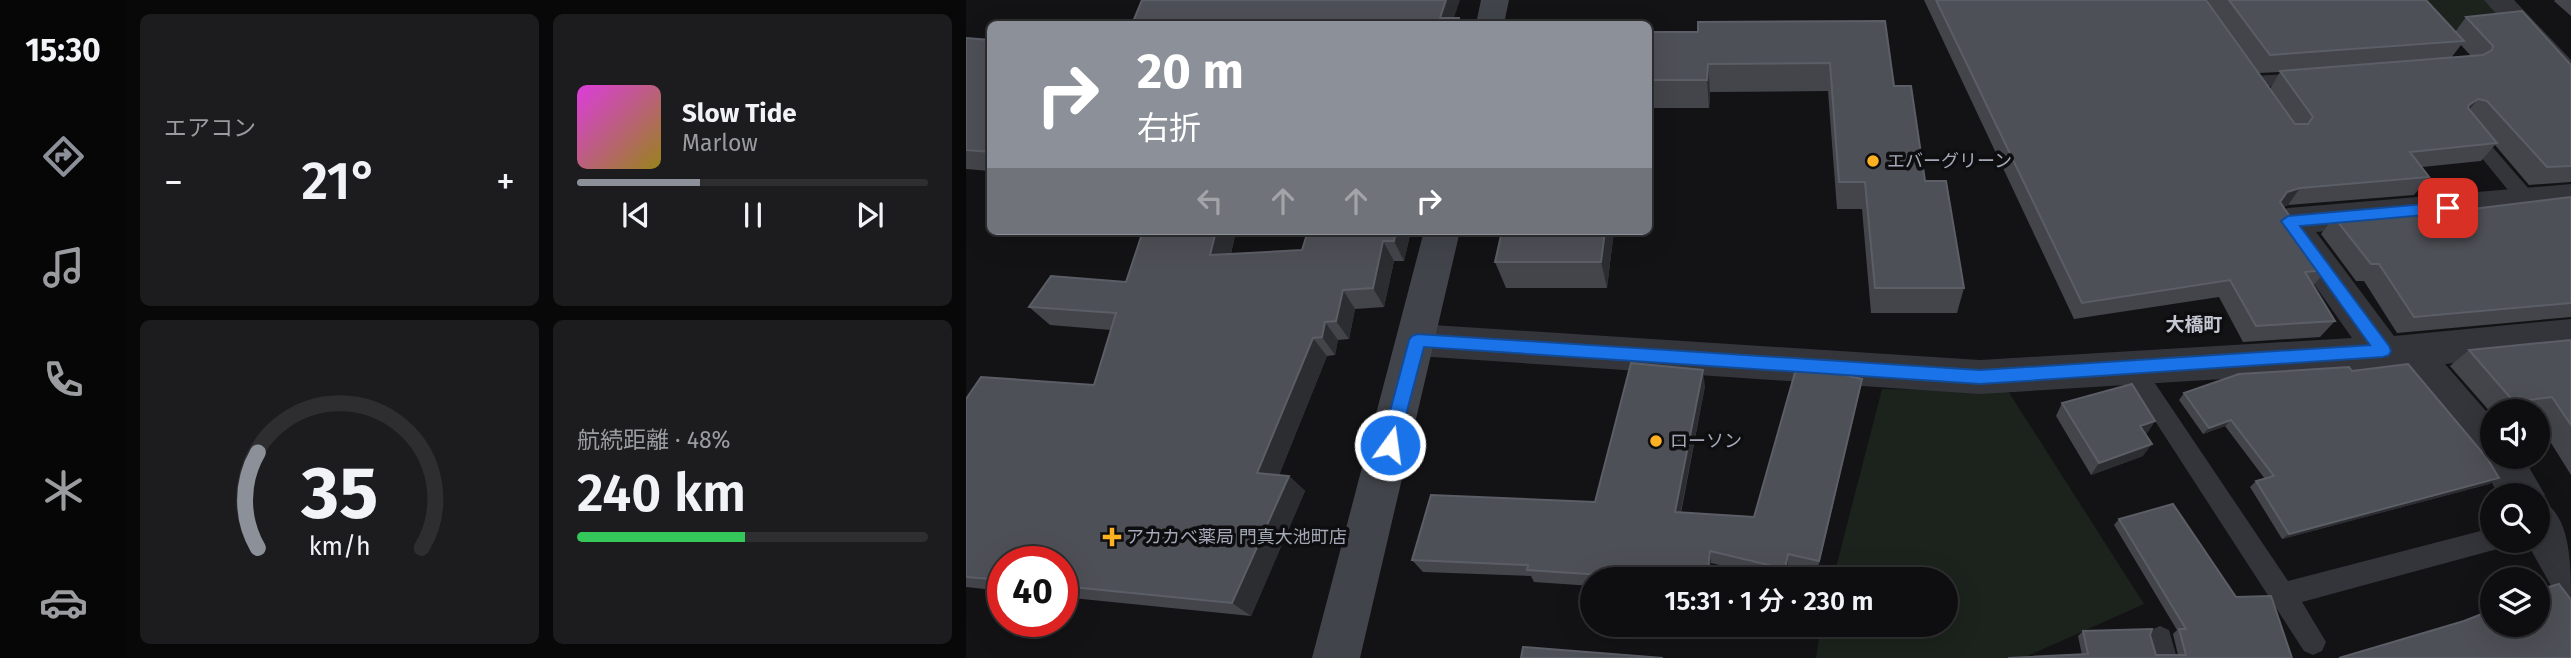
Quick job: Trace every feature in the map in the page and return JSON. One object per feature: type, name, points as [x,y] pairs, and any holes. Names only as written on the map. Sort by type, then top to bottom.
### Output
[{"type":"street","points":[[1490,21],[1495,0]]},
{"type":"street","points":[[2498,0],[2571,79]]},
{"type":"street","points":[[2480,437],[2396,351],[2288,221],[2571,197]]},
{"type":"street","points":[[1336,658],[1441,235]]},
{"type":"street","points":[[1417,340],[1980,377],[2396,351],[2571,335]]},
{"type":"street","points":[[2550,543],[2571,578]]},
{"type":"lane","points":[[2268,103],[2249,77],[2320,77]]},
{"type":"lane","points":[[2464,125],[2528,201]]},
{"type":"lane","points":[[2132,367],[2313,642]]},
{"type":"lane","points":[[2282,596],[2480,543]]},
{"type":"shaded area","points":[[2418,0],[2484,0],[2508,24],[2446,30]]},
{"type":"shaded area","points":[[1882,389],[2008,391],[2144,604],[2023,658],[1816,658],[1819,637],[1958,637],[1958,567],[1836,567]]},
{"type":"building","points":[[1142,0],[1446,0],[1440,18],[1459,18],[1458,21],[1133,21]]},
{"type":"building","points":[[1936,0],[2206,0],[2295,124],[2308,124],[2313,117],[2280,71],[2483,55],[2492,50],[2493,46],[2466,17],[2522,11],[2571,65],[2571,166],[2547,167],[2487,101],[2478,99],[2468,108],[2497,143],[2410,152],[2429,177],[2300,188],[2287,192],[2280,202],[2326,270],[2305,272],[2335,321],[2256,326],[2230,280],[2082,303]]},
{"type":"building","points":[[2229,0],[2426,0],[2464,41],[2270,55]]},
{"type":"building","name":"エバーグリーン","points":[[1885,21],[1894,86],[1911,86],[1925,181],[1946,181],[1964,288],[1875,288],[1865,182],[1839,182],[1830,63],[1708,64],[1707,80],[1652,80],[1652,32],[1698,32],[1698,22]]},
{"type":"building","points":[[966,38],[987,40],[987,152],[966,150]]},
{"type":"building","points":[[2571,197],[2571,303],[2414,317],[2379,264],[2371,264],[2334,217],[2452,207],[2456,211]]},
{"type":"building","points":[[1142,235],[1215,235],[1210,255],[1302,250],[1307,235],[1395,235],[1394,241],[1383,241],[1373,288],[1343,290],[1336,321],[1325,322],[1322,337],[1313,338],[1257,473],[1289,476],[1232,603],[1078,588],[1078,546],[987,546],[987,579],[966,577],[966,399],[981,377],[1094,385],[1116,313],[1029,307],[1051,276],[1126,282]]},
{"type":"building","points":[[1501,235],[1604,235],[1601,262],[1495,262]]},
{"type":"building","points":[[2571,340],[2571,425],[2552,397],[2511,399],[2469,350]]},
{"type":"building","points":[[1631,363],[1703,370],[1675,512],[1754,517],[1796,369],[1823,370],[1862,379],[1819,561],[1788,554],[1785,567],[1777,567],[1710,551],[1708,567],[1580,567],[1580,573],[1527,570],[1528,565],[1412,560],[1431,495],[1595,502]]},
{"type":"building","points":[[2408,364],[2480,450],[2480,469],[2494,469],[2499,478],[2289,534],[2256,481],[2274,476],[2231,420],[2209,428],[2184,393],[2239,374],[2349,367],[2352,371]]},
{"type":"building","points":[[2132,384],[2155,421],[2140,426],[2152,444],[2099,463],[2062,403]]},
{"type":"building","points":[[2173,504],[2236,597],[2271,596],[2292,658],[2008,658],[2088,654],[2083,631],[2152,629],[2150,635],[2156,655],[2186,655],[2179,629],[2186,629],[2119,519]]},
{"type":"building","points":[[2559,584],[2571,600],[2571,658],[2339,658],[2480,615],[2480,637],[2550,637],[2550,587]]},
{"type":"building","points":[[1523,647],[1663,658],[1521,658]]},
{"type":"place","name":"エバーグリーン","points":[[1873,161]]},
{"type":"place","name":"ローソン","points":[[1656,441]]},
{"type":"place","name":"アカカベ薬局 門真大池町店","points":[[1112,537]]},
{"type":"district","name":"大橋町","points":[[2194,324]]},
{"type":"route","points":[[1390,445],[1417,340],[1980,377],[2383,351],[2288,221],[2448,208]]}]
